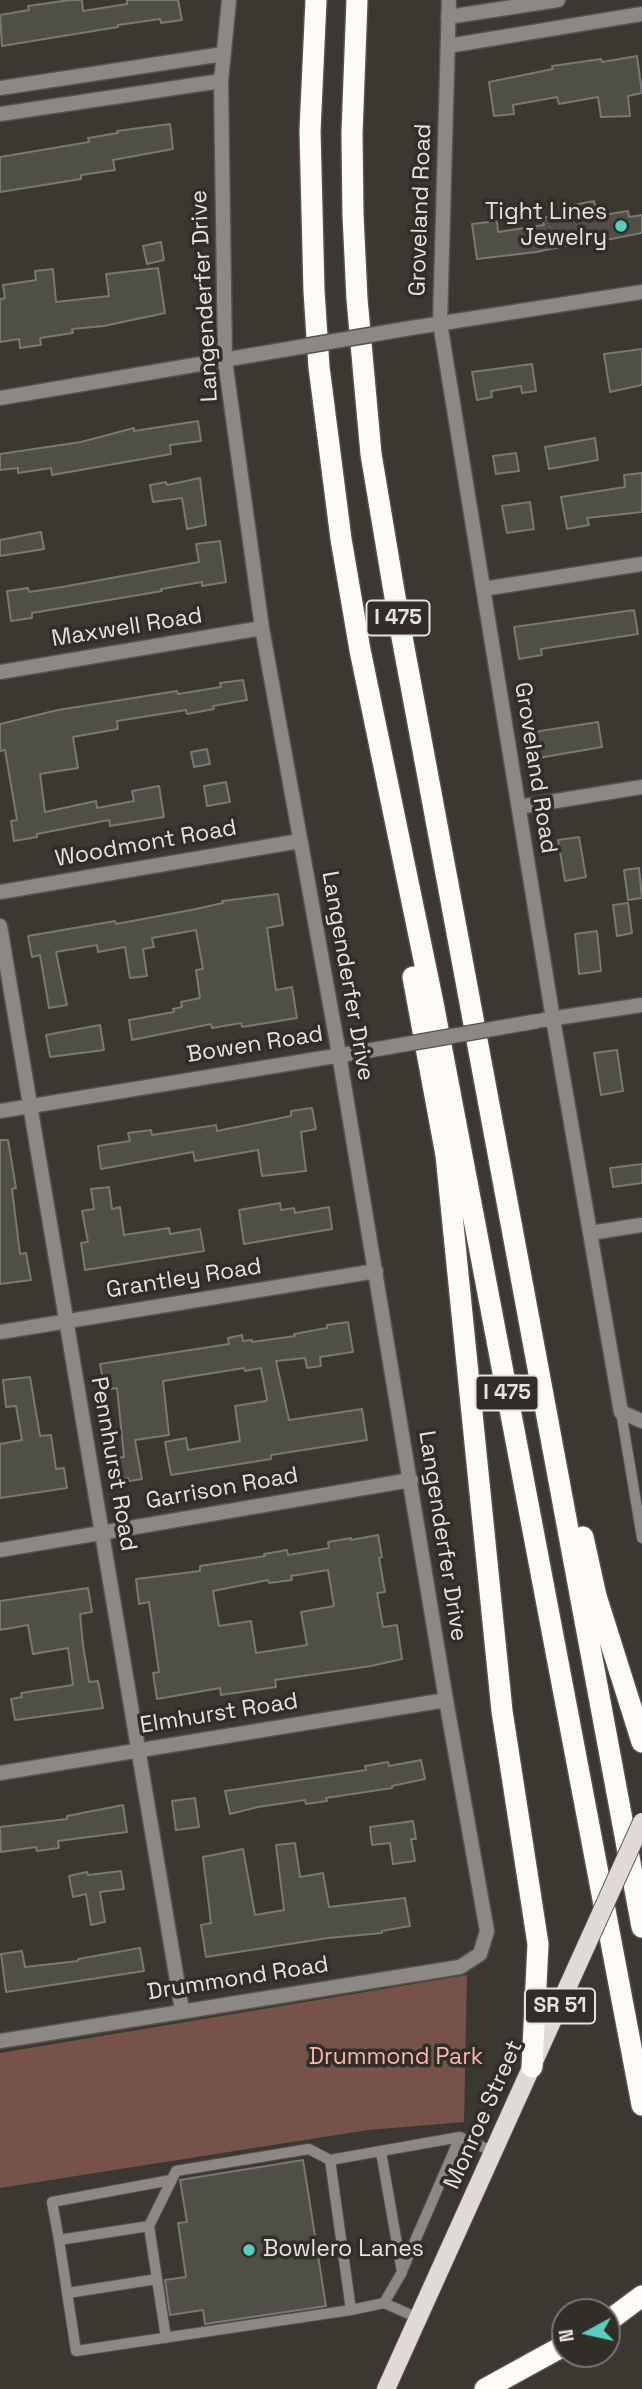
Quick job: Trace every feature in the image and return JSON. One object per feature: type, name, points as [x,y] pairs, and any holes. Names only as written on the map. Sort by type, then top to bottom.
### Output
[{"type":"highway","name":"I 475","points":[[316,0],[310,131],[310,209],[319,367],[339,526],[366,681],[438,1030],[642,2105]]},
{"type":"highway","name":"I 475","points":[[357,0],[352,133],[353,215],[370,454],[398,621],[642,1927]]},
{"type":"highway","points":[[366,681],[378,799],[446,1155],[502,1711],[538,1944],[532,2067]]},
{"type":"highway","points":[[511,1228],[596,1596],[642,1742]]},
{"type":"highway","points":[[485,2389],[551,2353]]},
{"type":"main road","name":"Monroe Street","points":[[386,2389],[642,1822]]},
{"type":"street","name":"Langenderfer Drive","points":[[229,0],[220,81],[225,360],[262,628],[339,1055],[487,1931],[480,1954]]},
{"type":"street","name":"Groveland Road","points":[[449,0],[440,323],[519,807],[545,1020],[590,1233],[621,1412]]},
{"type":"street","points":[[448,17],[558,0]]},
{"type":"street","points":[[448,46],[642,14]]},
{"type":"street","points":[[0,88],[223,54]]},
{"type":"street","points":[[0,114],[220,81]]},
{"type":"street","points":[[0,398],[440,323],[642,292]]},
{"type":"street","points":[[483,589],[642,564]]},
{"type":"street","name":"Maxwell Road","points":[[0,672],[262,628]]},
{"type":"street","points":[[519,807],[642,787]]},
{"type":"street","name":"Woodmont Road","points":[[0,892],[300,841]]},
{"type":"street","name":"Pennhurst Road","points":[[0,926],[181,2010]]},
{"type":"street","name":"Bowen Road","points":[[0,1111],[642,1005]]},
{"type":"street","points":[[590,1233],[642,1225]]},
{"type":"street","name":"Grantley Road","points":[[0,1332],[376,1271]]},
{"type":"street","points":[[621,1412],[642,1421]]},
{"type":"street","name":"Garrison Road","points":[[0,1549],[411,1480]]},
{"type":"street","name":"Elmhurst Road","points":[[0,1773],[446,1700]]},
{"type":"street","name":"Drummond Road","points":[[0,2041],[460,1967],[480,1954]]},
{"type":"lane","name":"Groveland Road","points":[[621,1412],[642,1538]]},
{"type":"lane","points":[[384,2302],[402,2272],[460,2137]]},
{"type":"lane","points":[[166,2338],[149,2226],[176,2171],[309,2149],[330,2160],[460,2137],[494,2152]]},
{"type":"lane","points":[[381,2151],[402,2272]]},
{"type":"lane","points":[[330,2160],[351,2310]]},
{"type":"lane","points":[[171,2180],[52,2202],[76,2351],[351,2310],[384,2302],[418,2318]]},
{"type":"lane","points":[[59,2240],[149,2226]]},
{"type":"lane","points":[[68,2293],[157,2279]]},
{"type":"green space","name":"Drummond Park","points":[[467,1975],[464,2122],[368,2130],[0,2188],[0,2053]]},
{"type":"building","points":[[82,0],[83,11],[127,4],[127,0],[178,0],[182,20],[161,23],[160,19],[118,25],[2,46],[0,15],[29,10],[28,6]]},
{"type":"building","points":[[637,56],[642,93],[628,96],[630,116],[601,117],[598,97],[559,104],[557,97],[513,105],[514,114],[494,116],[489,82],[553,69],[552,66]]},
{"type":"building","points":[[170,124],[173,149],[113,160],[115,170],[81,175],[81,179],[0,192],[0,157],[89,142],[88,138],[118,133],[117,131]]},
{"type":"building","points":[[594,201],[597,216],[628,211],[629,217],[642,215],[642,233],[536,252],[477,259],[472,224],[497,221],[498,232],[544,225],[542,218],[575,212],[573,205]]},
{"type":"building","points":[[161,242],[164,260],[147,264],[143,246]]},
{"type":"building","points":[[158,268],[165,313],[104,326],[72,329],[73,333],[40,338],[41,345],[20,348],[19,339],[0,342],[0,299],[5,298],[3,285],[36,280],[35,271],[53,269],[56,302],[109,296],[106,274]]},
{"type":"building","points":[[642,349],[642,385],[610,392],[604,354]]},
{"type":"building","points":[[532,364],[536,391],[522,393],[521,386],[491,391],[492,397],[477,400],[472,372]]},
{"type":"building","points":[[198,421],[201,441],[170,445],[171,454],[52,475],[51,468],[18,473],[18,468],[0,470],[0,454],[81,442],[134,428],[134,431]]},
{"type":"building","points":[[595,438],[598,460],[549,469],[545,447]]},
{"type":"building","points":[[516,453],[519,471],[496,474],[493,456]]},
{"type":"building","points":[[642,473],[642,512],[587,518],[589,525],[567,529],[561,497],[625,487],[624,475]]},
{"type":"building","points":[[200,478],[206,525],[187,529],[182,498],[153,502],[150,485],[166,482],[167,485]]},
{"type":"building","points":[[530,502],[534,529],[507,533],[502,506]]},
{"type":"building","points":[[41,532],[44,549],[0,556],[0,540]]},
{"type":"building","points":[[220,541],[226,582],[202,586],[202,582],[161,589],[162,591],[32,613],[32,618],[11,621],[7,591],[28,588],[29,592],[199,562],[196,544]]},
{"type":"building","points":[[634,610],[638,634],[541,649],[542,655],[519,659],[514,627]]},
{"type":"building","points":[[243,680],[247,700],[187,714],[186,710],[117,721],[118,729],[73,737],[78,768],[40,774],[45,812],[96,801],[97,808],[134,801],[132,791],[159,786],[164,817],[110,826],[109,820],[14,841],[11,821],[17,820],[5,750],[0,751],[0,724],[58,710],[177,691],[178,694],[221,687],[220,683]]},
{"type":"building","points":[[598,722],[602,747],[538,758],[534,732]]},
{"type":"building","points":[[207,749],[210,764],[194,767],[191,752]]},
{"type":"building","points":[[226,782],[230,802],[207,806],[204,786]]},
{"type":"building","points":[[579,837],[586,877],[565,881],[558,840]]},
{"type":"building","points":[[639,868],[642,898],[628,900],[624,870]]},
{"type":"building","points":[[278,894],[283,925],[267,928],[276,990],[292,987],[297,1018],[242,1027],[241,1023],[212,1028],[211,1024],[132,1040],[129,1020],[174,1012],[173,1009],[182,1007],[181,1002],[200,998],[196,970],[203,969],[196,930],[152,938],[154,947],[143,949],[147,976],[130,978],[125,947],[98,952],[97,945],[56,952],[67,1005],[49,1008],[40,955],[32,957],[28,936],[115,921],[116,924],[223,903],[222,901]]},
{"type":"building","points":[[628,903],[632,933],[617,936],[613,905]]},
{"type":"building","points":[[597,931],[601,971],[579,974],[575,934]]},
{"type":"building","points":[[100,1025],[104,1050],[50,1057],[46,1035]]},
{"type":"building","points":[[617,1050],[623,1091],[601,1095],[594,1053]]},
{"type":"building","points":[[312,1108],[316,1129],[301,1132],[306,1171],[262,1176],[258,1150],[195,1161],[193,1152],[101,1169],[98,1146],[130,1141],[128,1133],[151,1130],[152,1135],[216,1125],[217,1131],[291,1116],[291,1111]]},
{"type":"building","points":[[0,1140],[8,1140],[16,1188],[12,1189],[20,1254],[26,1253],[31,1280],[0,1284]]},
{"type":"building","points":[[642,1164],[642,1183],[613,1187],[610,1168]]},
{"type":"building","points":[[109,1187],[112,1209],[120,1207],[124,1235],[169,1228],[170,1234],[200,1229],[204,1251],[85,1270],[81,1243],[88,1242],[82,1211],[94,1209],[91,1189]]},
{"type":"building","points":[[280,1203],[281,1210],[294,1208],[295,1213],[329,1207],[332,1229],[244,1244],[239,1210]]},
{"type":"building","points":[[348,1322],[353,1352],[320,1357],[321,1366],[307,1368],[305,1358],[276,1361],[289,1420],[362,1409],[367,1440],[271,1455],[271,1459],[171,1475],[165,1442],[186,1438],[188,1450],[240,1441],[235,1406],[267,1399],[261,1368],[245,1371],[244,1368],[163,1381],[169,1435],[135,1440],[142,1479],[119,1479],[115,1458],[124,1457],[117,1388],[105,1390],[100,1364],[229,1344],[228,1338],[242,1335],[243,1341],[252,1342],[295,1336],[294,1334],[327,1328],[327,1325]]},
{"type":"building","points":[[30,1377],[40,1436],[51,1435],[56,1469],[64,1468],[67,1488],[0,1498],[0,1444],[22,1440],[16,1406],[6,1407],[3,1380]]},
{"type":"building","points":[[378,1535],[385,1592],[377,1593],[383,1627],[397,1625],[402,1659],[275,1680],[276,1687],[221,1695],[220,1688],[157,1699],[153,1673],[159,1672],[149,1602],[139,1604],[136,1579],[200,1571],[200,1566],[287,1550],[288,1555],[329,1548],[328,1542]],"holes":[[[328,1570],[334,1606],[301,1612],[307,1645],[256,1653],[251,1621],[219,1626],[213,1591],[268,1580],[269,1583],[292,1580],[291,1576]]]},
{"type":"building","points":[[88,1588],[92,1612],[80,1614],[83,1645],[89,1682],[98,1681],[103,1708],[15,1720],[11,1699],[22,1697],[21,1693],[73,1685],[68,1648],[33,1654],[28,1625],[0,1630],[0,1601]]},
{"type":"building","points":[[421,1760],[425,1779],[392,1788],[326,1798],[327,1801],[306,1804],[305,1800],[230,1814],[225,1791],[366,1770],[365,1766],[388,1762],[389,1766]]},
{"type":"building","points":[[195,1798],[199,1827],[176,1830],[172,1801]]},
{"type":"building","points":[[123,1805],[127,1832],[58,1841],[59,1848],[37,1851],[36,1847],[1,1852],[0,1827],[67,1819],[67,1816]]},
{"type":"building","points":[[413,1821],[416,1839],[411,1839],[415,1861],[393,1864],[390,1843],[372,1845],[370,1827]]},
{"type":"building","points":[[295,1843],[300,1877],[323,1873],[329,1907],[405,1898],[410,1926],[382,1933],[328,1938],[206,1957],[201,1925],[211,1923],[203,1857],[243,1849],[255,1915],[284,1910],[276,1845]]},
{"type":"building","points":[[121,1871],[124,1889],[100,1892],[105,1922],[91,1925],[86,1894],[73,1897],[69,1876],[87,1872],[88,1875]]},
{"type":"building","points":[[140,1948],[144,1971],[6,1992],[1,1954],[22,1951],[25,1967],[78,1961]]},
{"type":"building","name":"Bowlero Lanes","points":[[303,2160],[326,2306],[205,2324],[203,2310],[170,2315],[165,2280],[186,2277],[178,2223],[187,2222],[180,2180]]},
{"type":"place","name":"Tight Lines Jewelry","points":[[621,226]]},
{"type":"place","name":"Bowlero Lanes","points":[[249,2250]]}]
